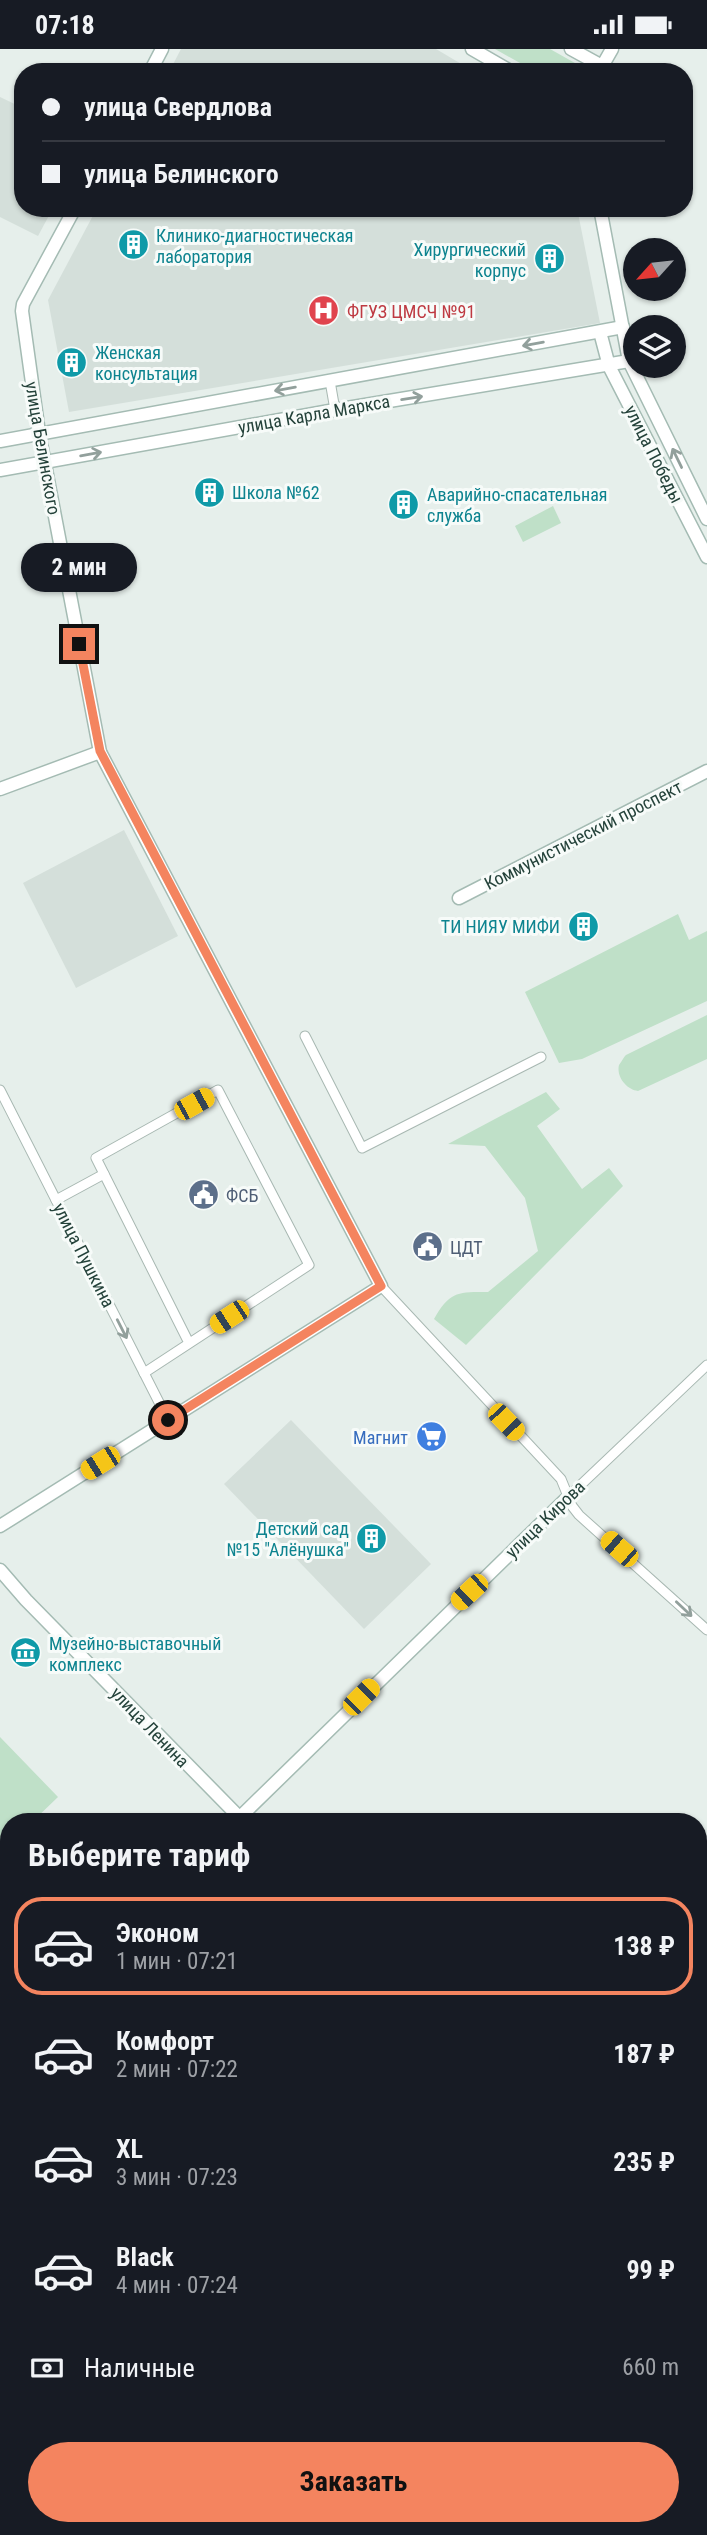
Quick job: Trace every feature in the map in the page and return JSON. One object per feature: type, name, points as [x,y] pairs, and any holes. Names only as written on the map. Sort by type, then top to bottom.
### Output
[{"type":"street","points":[[472,49],[496,63]]},
{"type":"street","points":[[571,49],[592,63]]},
{"type":"street","name":"улица Белинского","points":[[70,217],[23,304],[22,311],[44,462],[100,751],[381,1286],[561,1479],[572,1507],[579,1515],[707,1630]]},
{"type":"street","name":"улица Победы","points":[[602,217],[623,327]]},
{"type":"street","points":[[600,332],[623,327]]},
{"type":"street","name":"улица Карла Маркса","points":[[0,440],[600,332]]},
{"type":"street","name":"улица Победы","points":[[600,332],[609,366],[707,557]]},
{"type":"street","name":"улица Карла Маркса","points":[[0,470],[335,410],[623,362]]},
{"type":"street","name":"улица Победы","points":[[637,378],[707,519]]},
{"type":"street","points":[[330,381],[335,410]]},
{"type":"street","points":[[0,789],[100,751]]},
{"type":"street","name":"Коммунистический проспект","points":[[458,898],[707,771]]},
{"type":"street","points":[[305,1036],[362,1148],[541,1057]]},
{"type":"street","name":"улица Пушкина","points":[[0,1090],[168,1420]]},
{"type":"street","points":[[144,1373],[309,1265],[218,1090],[96,1158],[189,1343]]},
{"type":"street","points":[[56,1200],[104,1174]]},
{"type":"street","points":[[0,1527],[381,1286]]},
{"type":"street","name":"улица Кирова","points":[[246,1813],[568,1497],[707,1365]]},
{"type":"street","name":"улица Ленина","points":[[0,1570],[230,1813]]},
{"type":"street","points":[[0,1578],[25,1607],[230,1813]]},
{"type":"shaded area","points":[[181,49],[436,49],[460,63],[174,63]]},
{"type":"shaded area","points":[[0,97],[14,104],[14,217],[48,217],[38,236],[0,217]]},
{"type":"shaded area","name":"ФГУЗ ЦМСЧ №91","points":[[92,217],[579,217],[600,323],[69,412],[48,300]]},
{"type":"shaded area","points":[[124,830],[178,936],[76,988],[23,883]]},
{"type":"shaded area","points":[[291,1420],[431,1564],[364,1629],[224,1484]]},
{"type":"green space","points":[[495,49],[550,49],[575,63],[520,63]]},
{"type":"green space","points":[[553,506],[561,523],[523,542],[515,526]]},
{"type":"green space","points":[[678,914],[689,940],[707,931],[707,1001],[582,1059],[559,1063],[525,992]]},
{"type":"green space","points":[[707,1015],[707,1059],[638,1091],[623,1082],[619,1065],[625,1055]]},
{"type":"green space","points":[[546,1092],[560,1109],[537,1126],[582,1189],[609,1168],[623,1186],[466,1345],[434,1319],[445,1303],[462,1293],[488,1292],[538,1251],[525,1198],[485,1146],[448,1144]]},
{"type":"green space","points":[[0,1737],[58,1797],[41,1813],[0,1813]]},
{"type":"place","name":"Клинико-диагностическая лаборатория","points":[[133,245]]},
{"type":"place","name":"Хирургический корпус","points":[[549,259]]},
{"type":"place","name":"ФГУЗ ЦМСЧ №91","points":[[324,311]]},
{"type":"place","name":"Женская консультация","points":[[72,362]]},
{"type":"place","name":"Школа №62","points":[[209,492]]},
{"type":"place","name":"Аварийно-спасательная служба","points":[[404,504]]},
{"type":"place","name":"ТИ НИЯУ МИФИ","points":[[583,926]]},
{"type":"place","name":"ФСБ","points":[[203,1195]]},
{"type":"place","name":"ЦДТ","points":[[427,1247]]},
{"type":"place","name":"Магнит","points":[[431,1437]]},
{"type":"place","name":"Детский сад №15 \"Алёнушка\"","points":[[372,1538]]},
{"type":"place","name":"Музейно-выставочный комплекс","points":[[26,1653]]},
{"type":"route","points":[[79,644],[100,751],[381,1286],[168,1420]]}]
